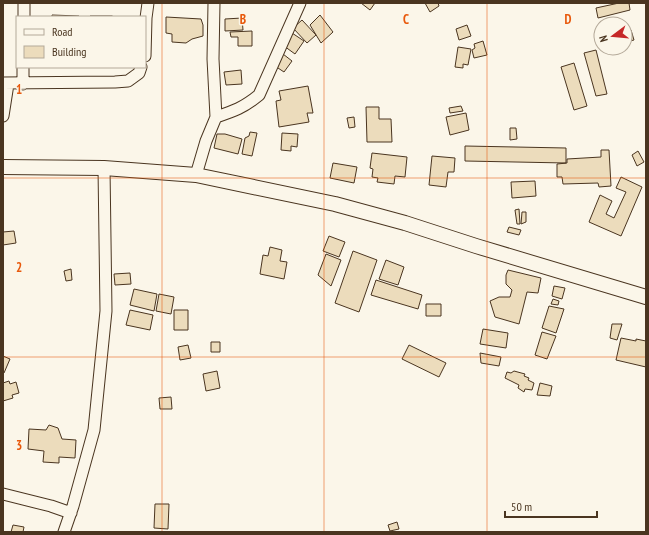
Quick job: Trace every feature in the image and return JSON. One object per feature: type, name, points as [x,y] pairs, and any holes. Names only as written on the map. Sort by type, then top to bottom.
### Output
[{"type":"street","points":[[24,3],[24,16]]},
{"type":"street","points":[[146,18],[148,3]]},
{"type":"street","points":[[196,175],[206,141],[216,117],[213,59],[214,3]]},
{"type":"street","points":[[216,117],[239,109],[259,95],[300,3]]},
{"type":"street","points":[[23,68],[23,84]]},
{"type":"street","points":[[3,116],[6,84],[128,81],[140,73],[141,68]]},
{"type":"street","points":[[3,167],[104,168],[196,175],[335,204],[406,223],[476,246],[646,297]]},
{"type":"street","points":[[64,532],[71,513],[94,430],[106,311],[104,168]]},
{"type":"street","points":[[3,494],[51,506],[71,513]]},
{"type":"building","points":[[361,3],[375,3],[370,10]]},
{"type":"building","points":[[425,3],[438,3],[439,6],[430,12]]},
{"type":"building","points":[[619,3],[629,3],[630,10],[606,16],[598,16],[596,8]]},
{"type":"building","points":[[52,15],[79,16],[52,16]]},
{"type":"building","points":[[320,15],[333,32],[321,43],[310,25]]},
{"type":"building","points":[[166,17],[201,19],[203,25],[203,36],[192,39],[186,43],[172,42],[172,34],[166,33]]},
{"type":"building","points":[[242,18],[243,30],[225,31],[225,19]]},
{"type":"building","points":[[302,20],[316,35],[307,43],[293,28]]},
{"type":"building","points":[[467,25],[471,36],[459,40],[456,29]]},
{"type":"building","points":[[252,31],[252,46],[238,46],[238,37],[231,37],[230,32]]},
{"type":"building","points":[[292,33],[304,41],[295,54],[284,46]]},
{"type":"building","points":[[483,41],[487,55],[474,58],[472,50],[475,48],[474,44]]},
{"type":"building","points":[[458,47],[471,49],[468,65],[463,64],[463,68],[455,67]]},
{"type":"building","points":[[593,51],[593,56],[598,56],[607,94],[596,96],[584,53]]},
{"type":"building","points":[[283,54],[292,61],[284,72],[275,66]]},
{"type":"building","points":[[574,63],[587,106],[574,110],[561,67]]},
{"type":"building","points":[[241,70],[242,84],[226,85],[224,72]]},
{"type":"building","points":[[308,86],[313,113],[307,113],[309,122],[279,127],[276,101],[281,100],[279,91]]},
{"type":"building","points":[[461,106],[463,111],[450,113],[449,108]]},
{"type":"building","points":[[366,107],[379,107],[379,119],[391,119],[392,142],[367,142]]},
{"type":"building","points":[[466,113],[469,130],[450,135],[446,117]]},
{"type":"building","points":[[354,117],[355,127],[349,128],[347,118]]},
{"type":"building","points":[[510,128],[516,128],[517,139],[510,140]]},
{"type":"building","points":[[250,132],[257,133],[252,156],[242,154],[245,138],[249,136]]},
{"type":"building","points":[[282,133],[298,134],[297,147],[291,146],[291,151],[281,150]]},
{"type":"building","points":[[217,134],[225,134],[242,139],[238,154],[214,148]]},
{"type":"building","points":[[465,146],[566,148],[566,163],[465,161]]},
{"type":"building","points":[[601,150],[609,150],[611,186],[599,187],[598,183],[563,184],[562,177],[557,177],[557,164],[567,163],[567,159],[601,157]]},
{"type":"building","points":[[638,151],[644,162],[637,166],[632,155]]},
{"type":"building","points":[[372,153],[407,157],[405,177],[395,176],[394,184],[377,182],[378,178],[372,177],[373,169],[370,168]]},
{"type":"building","points":[[432,156],[455,158],[454,172],[448,172],[446,187],[429,185]]},
{"type":"building","points":[[333,163],[357,167],[354,183],[330,178]]},
{"type":"building","points":[[621,177],[642,187],[621,236],[589,222],[600,195],[612,201],[606,214],[614,218],[626,192],[616,188]]},
{"type":"building","points":[[535,181],[536,196],[512,198],[511,182]]},
{"type":"building","points":[[519,209],[520,224],[517,224],[515,210]]},
{"type":"building","points":[[522,212],[526,212],[526,222],[521,224]]},
{"type":"building","points":[[509,227],[521,230],[519,235],[507,232]]},
{"type":"building","points":[[14,231],[16,243],[3,245],[3,232]]},
{"type":"building","points":[[329,236],[345,242],[339,257],[323,251]]},
{"type":"building","points":[[270,247],[282,250],[280,261],[287,262],[284,279],[260,274],[263,255],[268,256]]},
{"type":"building","points":[[353,251],[377,260],[359,312],[335,303]]},
{"type":"building","points":[[326,254],[341,260],[331,286],[318,275]]},
{"type":"building","points":[[386,260],[404,267],[398,285],[379,279]]},
{"type":"building","points":[[71,269],[72,280],[66,281],[64,271]]},
{"type":"building","points":[[508,270],[541,278],[538,293],[527,292],[519,324],[495,317],[490,301],[499,297],[510,297],[512,290],[506,284],[506,275]]},
{"type":"building","points":[[130,273],[131,284],[115,285],[114,274]]},
{"type":"building","points":[[376,280],[422,295],[418,309],[371,295]]},
{"type":"building","points":[[554,286],[565,288],[562,299],[552,296]]},
{"type":"building","points":[[134,289],[157,294],[154,311],[130,305]]},
{"type":"building","points":[[159,294],[174,297],[171,314],[156,311]]},
{"type":"building","points":[[553,299],[559,301],[558,305],[551,304]]},
{"type":"building","points":[[426,304],[441,304],[441,316],[426,316]]},
{"type":"building","points":[[549,306],[564,309],[556,333],[542,328]]},
{"type":"building","points":[[130,310],[153,315],[150,330],[126,325]]},
{"type":"building","points":[[174,310],[188,310],[188,330],[174,330]]},
{"type":"building","points":[[612,324],[622,324],[617,340],[610,338]]},
{"type":"building","points":[[483,329],[508,333],[506,348],[480,344]]},
{"type":"building","points":[[542,332],[556,336],[547,359],[535,355]]},
{"type":"building","points":[[621,338],[646,341],[646,367],[616,360]]},
{"type":"building","points":[[211,342],[220,342],[220,352],[211,352]]},
{"type":"building","points":[[188,345],[191,358],[180,360],[178,347]]},
{"type":"building","points":[[409,345],[446,363],[439,377],[402,359]]},
{"type":"building","points":[[480,353],[501,357],[499,366],[481,363]]},
{"type":"building","points":[[3,356],[10,359],[4,373],[3,373]]},
{"type":"building","points":[[217,371],[220,388],[206,391],[203,374]]},
{"type":"building","points":[[514,371],[525,374],[524,376],[529,378],[528,380],[534,383],[532,390],[525,389],[524,392],[518,388],[519,385],[505,378],[507,372],[511,373]]},
{"type":"building","points":[[9,381],[10,384],[16,382],[19,393],[12,395],[13,398],[3,401],[3,383]]},
{"type":"building","points":[[540,383],[552,386],[550,396],[537,395]]},
{"type":"building","points":[[171,397],[172,409],[160,409],[159,398]]},
{"type":"building","points":[[49,425],[58,428],[62,439],[76,440],[75,458],[59,457],[59,463],[43,462],[44,451],[28,449],[29,429],[46,430]]},
{"type":"building","points":[[155,504],[169,504],[168,529],[154,528]]},
{"type":"building","points":[[397,522],[399,529],[390,531],[388,525]]},
{"type":"building","points":[[13,525],[24,527],[23,532],[11,532]]}]
